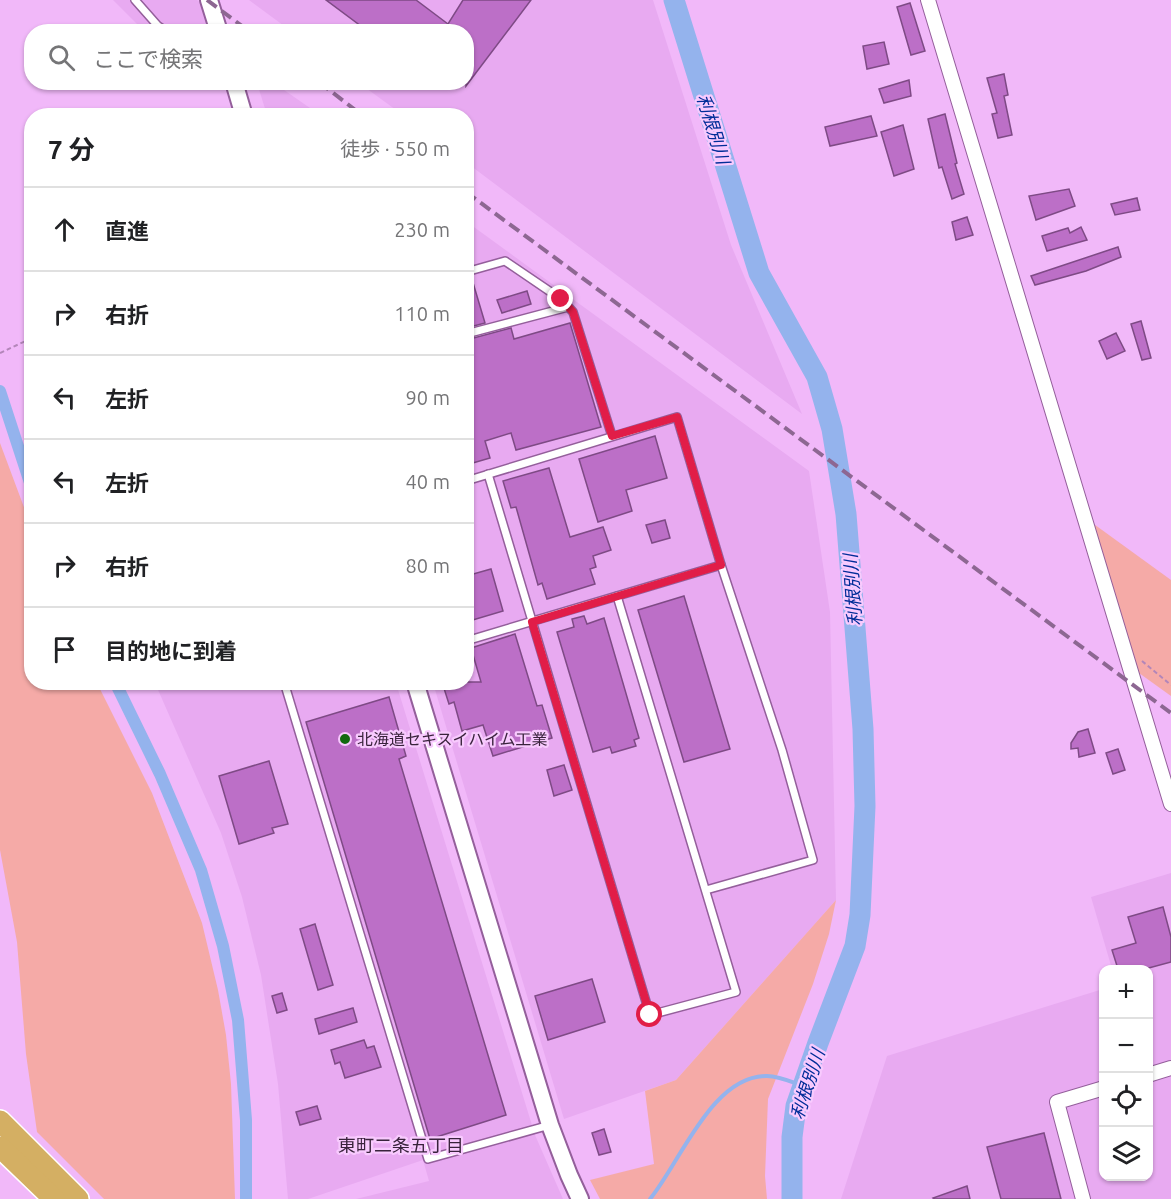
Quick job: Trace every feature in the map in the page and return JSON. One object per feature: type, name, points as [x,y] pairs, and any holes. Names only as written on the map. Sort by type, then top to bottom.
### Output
[{"type":"highway","points":[[0,1121],[78,1199]]},
{"type":"highway","points":[[0,1147],[52,1197]]},
{"type":"street","points":[[209,0],[216,24]]},
{"type":"street","points":[[928,0],[1171,804]]},
{"type":"street","points":[[236,90],[242,108]]},
{"type":"street","points":[[417,690],[550,1125],[580,1199]]},
{"type":"street","points":[[1153,1074],[1171,1068]]},
{"type":"street","points":[[1083,1199],[1057,1102],[1099,1089]]},
{"type":"lane","points":[[135,0],[156,24]]},
{"type":"lane","points":[[474,270],[504,261],[533,279],[573,312],[612,436]]},
{"type":"lane","points":[[474,332],[568,307]]},
{"type":"lane","points":[[474,478],[677,417],[721,565],[782,750],[813,860],[706,890]]},
{"type":"lane","points":[[488,474],[650,1015],[736,992],[617,596]]},
{"type":"lane","points":[[474,639],[721,565]]},
{"type":"lane","points":[[286,690],[428,1159],[550,1125]]},
{"type":"path","points":[[0,353],[24,342]]},
{"type":"path","points":[[1123,645],[1171,685]]},
{"type":"shaded area","points":[[113,0],[197,0],[203,5],[208,24],[137,24]]},
{"type":"shaded area","points":[[249,0],[653,0],[731,245],[802,414],[474,168],[474,108],[393,108],[369,90],[474,90],[474,24],[282,24]]},
{"type":"shaded area","points":[[259,90],[284,90],[310,108],[265,108]]},
{"type":"shaded area","points":[[474,227],[809,471],[830,612],[836,900],[676,1080],[564,1119],[435,690],[474,690]]},
{"type":"shaded area","points":[[0,443],[24,507],[24,690],[100,690],[152,793],[202,923],[226,1035],[231,1084],[235,1199],[104,1199],[37,1132],[26,1054],[17,942],[0,850]]},
{"type":"shaded area","points":[[1091,522],[1171,580],[1171,696],[1139,673]]},
{"type":"shaded area","points":[[158,690],[398,690],[535,1135],[563,1199],[356,1199],[429,1181],[423,1160],[308,1199],[288,1199],[278,1084],[261,975],[242,897],[221,833]]},
{"type":"shaded area","points":[[1171,873],[1171,1199],[841,1199],[887,1056],[1099,990],[1099,1181],[1153,1181],[1153,965],[1111,965],[1091,897]]},
{"type":"shaded area","points":[[836,900],[829,934],[813,984],[768,1099],[765,1176],[767,1199],[600,1199],[590,1180],[654,1164],[645,1091],[676,1080]]},
{"type":"building","points":[[326,0],[416,0],[448,24],[358,24]]},
{"type":"building","points":[[463,0],[531,0],[474,75],[474,24],[448,24]]},
{"type":"building","points":[[910,3],[925,51],[911,55],[897,7]]},
{"type":"building","points":[[884,42],[889,64],[867,69],[863,46]]},
{"type":"building","points":[[1004,74],[1008,95],[1004,96],[1012,135],[998,138],[992,114],[997,113],[987,78]]},
{"type":"building","points":[[909,80],[911,96],[884,103],[879,89]]},
{"type":"building","points":[[945,114],[957,163],[955,164],[964,194],[952,199],[942,167],[939,168],[928,119]]},
{"type":"building","points":[[871,116],[877,136],[830,146],[825,127]]},
{"type":"building","points":[[903,125],[914,169],[894,176],[881,132]]},
{"type":"building","points":[[1069,189],[1075,206],[1036,220],[1029,196]]},
{"type":"building","points":[[1137,198],[1140,210],[1115,215],[1111,204]]},
{"type":"building","points":[[967,217],[973,235],[956,240],[952,222]]},
{"type":"building","points":[[1081,227],[1087,240],[1047,251],[1042,236],[1068,228],[1070,233]]},
{"type":"building","points":[[1118,247],[1121,257],[1086,271],[1035,285],[1031,276]]},
{"type":"building","points":[[474,286],[485,323],[474,326]]},
{"type":"building","points":[[527,291],[531,304],[502,313],[497,300]]},
{"type":"building","points":[[1141,321],[1151,358],[1142,360],[1131,324]]},
{"type":"building","points":[[570,323],[601,427],[516,450],[511,433],[485,441],[490,458],[474,463],[474,338],[511,328],[514,339]]},
{"type":"building","points":[[1116,333],[1125,351],[1107,359],[1099,341]]},
{"type":"building","points":[[655,436],[667,478],[626,490],[632,511],[598,522],[579,459]]},
{"type":"building","points":[[549,468],[570,537],[603,527],[611,550],[593,556],[596,567],[590,569],[595,584],[547,599],[542,583],[538,585],[516,507],[511,508],[503,481]]},
{"type":"building","points":[[665,520],[670,538],[652,543],[646,525]]},
{"type":"building","points":[[491,569],[503,611],[474,620],[474,574]]},
{"type":"building","points":[[684,596],[730,749],[684,762],[638,610]]},
{"type":"building","points":[[584,616],[587,624],[604,618],[639,738],[634,740],[636,746],[612,753],[610,747],[593,752],[557,632],[574,627],[572,619]]},
{"type":"building","points":[[515,634],[537,706],[542,705],[552,738],[493,756],[483,725],[462,731],[454,702],[449,704],[445,690],[474,690],[474,682],[481,682],[474,658],[474,647]]},
{"type":"building","points":[[389,697],[406,756],[399,759],[506,1115],[430,1139],[306,722]]},
{"type":"building","points":[[1088,729],[1095,753],[1079,757],[1078,748],[1071,749],[1071,743],[1078,732]]},
{"type":"building","points":[[1118,749],[1125,770],[1113,774],[1106,753]]},
{"type":"building","points":[[269,761],[288,824],[272,828],[274,833],[239,844],[219,776]]},
{"type":"building","points":[[564,765],[572,790],[554,796],[547,770]]},
{"type":"building","points":[[1163,907],[1171,937],[1171,962],[1153,967],[1153,965],[1117,965],[1112,950],[1136,943],[1128,917]]},
{"type":"building","points":[[315,924],[333,985],[318,990],[300,929]]},
{"type":"building","points":[[592,979],[605,1022],[548,1040],[535,996]]},
{"type":"building","points":[[282,993],[287,1010],[277,1013],[272,996]]},
{"type":"building","points":[[353,1008],[357,1022],[319,1034],[315,1019]]},
{"type":"building","points":[[364,1040],[367,1048],[374,1046],[381,1067],[345,1078],[340,1062],[335,1064],[331,1050]]},
{"type":"building","points":[[317,1106],[321,1119],[300,1125],[296,1112]]},
{"type":"building","points":[[604,1129],[611,1152],[599,1155],[592,1133]]},
{"type":"building","points":[[1044,1133],[1061,1199],[1001,1199],[987,1147]]},
{"type":"building","points":[[967,1186],[970,1199],[933,1198]]},
{"type":"waterway","name":"利根別川","points":[[674,0],[759,273],[817,377],[832,429],[846,514],[863,729],[865,806],[860,915],[855,946],[796,1106],[792,1137],[792,1199]]},
{"type":"waterway","points":[[0,391],[24,464]]},
{"type":"waterway","points":[[119,690],[160,774],[201,870],[223,946],[238,1020],[246,1120],[246,1199]]},
{"type":"waterway","points":[[650,1199],[699,1124],[730,1090],[747,1080],[767,1076],[781,1078],[803,1086]]},
{"type":"railway","points":[[207,0],[239,24]]},
{"type":"railway","points":[[329,90],[353,108]]},
{"type":"railway","points":[[474,198],[1171,713]]},
{"type":"place","name":"北海道セキスイハイム工業","points":[[345,739]]},
{"type":"district","name":"東町二条五丁目","points":[[401,1145]]},
{"type":"route","points":[[561,299],[573,312],[612,436],[677,417],[721,565],[532,622],[650,1015]]}]
